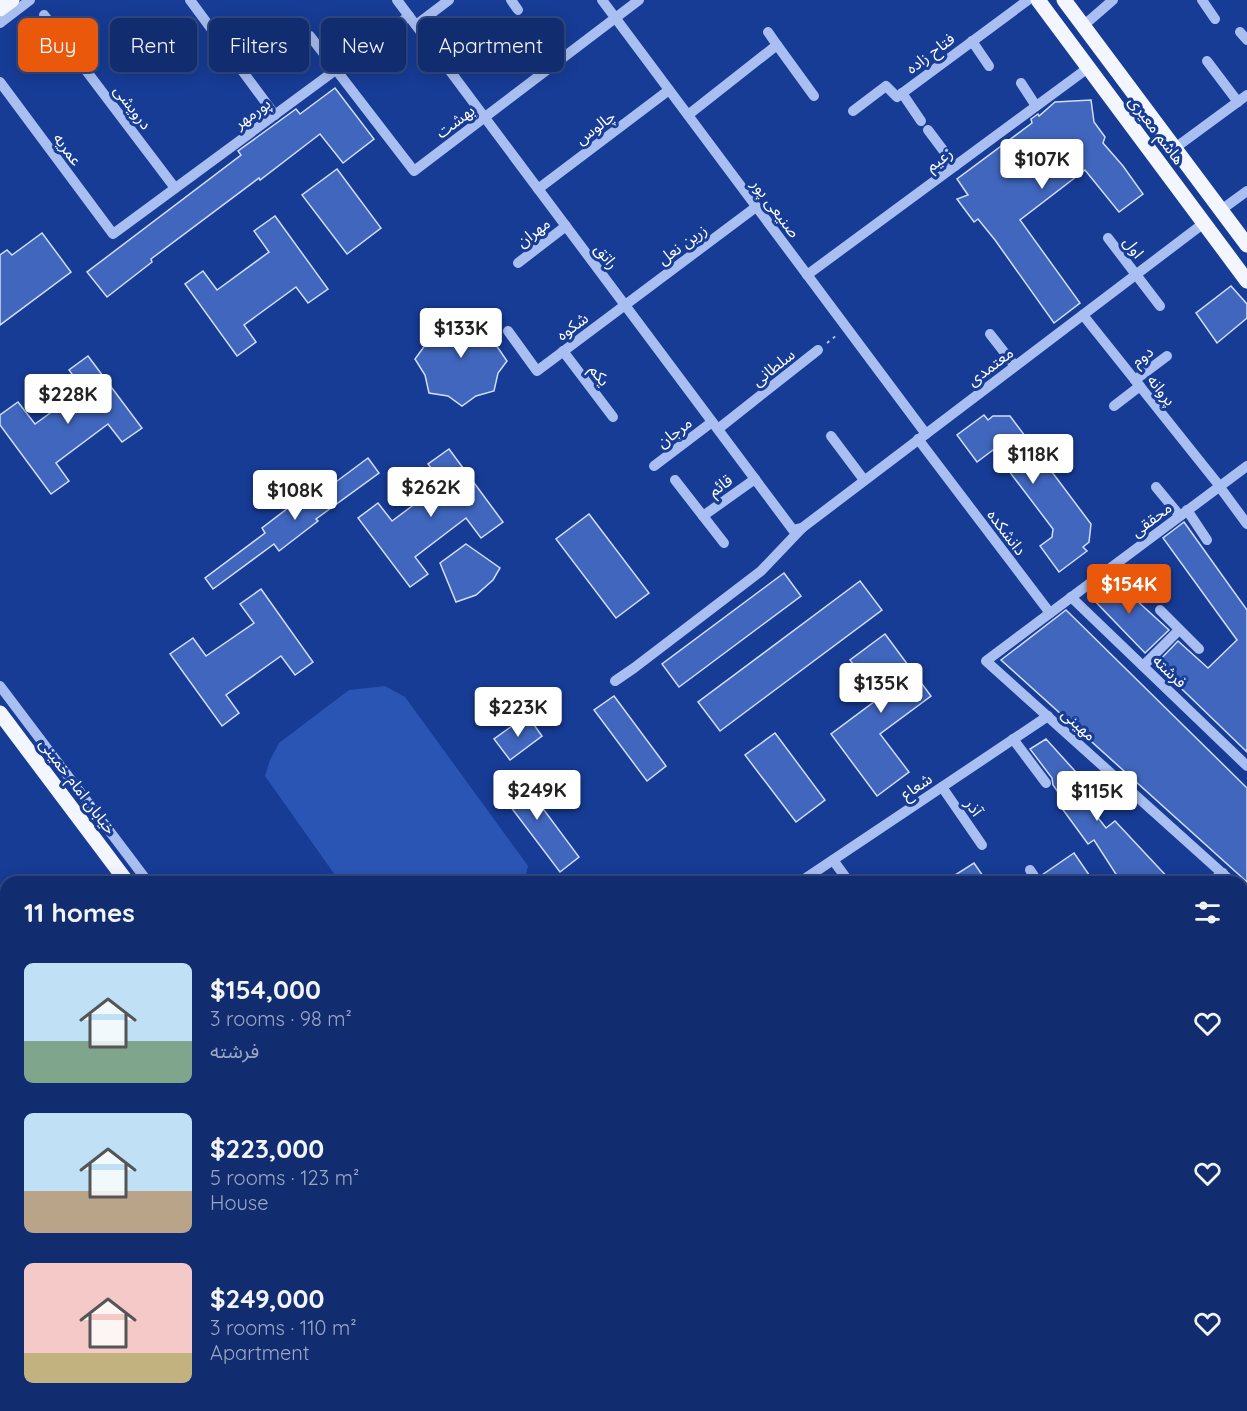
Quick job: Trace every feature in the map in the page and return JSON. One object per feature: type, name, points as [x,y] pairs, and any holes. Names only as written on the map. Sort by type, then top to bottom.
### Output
[{"type":"main road","points":[[0,9],[12,0]]},
{"type":"main road","name":"هاشم معیری","points":[[1038,0],[1247,281]]},
{"type":"main road","name":"هاشم معیری","points":[[1064,0],[1247,245]]},
{"type":"main road","points":[[1088,68],[1105,55]]},
{"type":"main road","points":[[1204,224],[1221,210]]},
{"type":"main road","name":"خیابان امام خمینی","points":[[0,712],[123,876]]},
{"type":"street","points":[[0,23],[30,0]]},
{"type":"street","points":[[190,0],[275,115]]},
{"type":"street","name":"راتق","points":[[397,0],[755,478],[798,529]]},
{"type":"street","name":"پورمهر","points":[[406,25],[449,0]]},
{"type":"street","points":[[511,0],[518,10]]},
{"type":"street","name":"صنیعی پور","points":[[602,0],[846,328],[922,437]]},
{"type":"street","name":"بهشت","points":[[338,72],[414,171],[639,0]]},
{"type":"street","name":"فتاح زاده","points":[[853,111],[886,86],[896,97],[1028,0]]},
{"type":"street","points":[[1083,26],[1113,0]]},
{"type":"street","points":[[1202,0],[1215,19]]},
{"type":"street","name":"درویشی","points":[[44,15],[175,188]]},
{"type":"street","points":[[768,32],[814,96]]},
{"type":"street","points":[[310,36],[321,50]]},
{"type":"street","points":[[972,41],[989,66]]},
{"type":"street","points":[[688,115],[777,45]]},
{"type":"street","points":[[1175,148],[1242,98],[1207,61]]},
{"type":"street","name":"زعیم","points":[[807,275],[1088,68]]},
{"type":"street","name":"پورمهر","points":[[113,234],[333,72]]},
{"type":"street","name":"عمریه","points":[[0,82],[113,234]]},
{"type":"street","points":[[1021,83],[1036,106]]},
{"type":"street","name":"چالوس","points":[[538,189],[669,90]]},
{"type":"street","points":[[902,93],[955,166]]},
{"type":"street","points":[[1221,210],[1247,191]]},
{"type":"street","name":"زرین نعل","points":[[625,304],[756,207]]},
{"type":"street","name":"معتمدی","points":[[615,681],[634,669],[761,570],[798,529],[1204,224]]},
{"type":"street","name":"مهران","points":[[518,263],[566,226]]},
{"type":"street","name":"اول","points":[[1108,238],[1160,306]]},
{"type":"street","name":"شکوه","points":[[508,331],[537,371],[625,304]]},
{"type":"street","name":"پروانه","points":[[1083,315],[1219,485],[1247,524]]},
{"type":"street","points":[[990,334],[1015,366]]},
{"type":"street","name":"سلطانی","points":[[715,425],[818,350]]},
{"type":"street","name":"یکم","points":[[563,351],[613,417]]},
{"type":"street","name":"دوم","points":[[1138,383],[1167,356]]},
{"type":"street","points":[[1114,406],[1138,383]]},
{"type":"street","name":"مرجان","points":[[654,466],[715,425]]},
{"type":"street","points":[[831,436],[864,480]]},
{"type":"street","name":"دانشکده","points":[[922,437],[1050,613]]},
{"type":"street","name":"محققی","points":[[986,661],[1247,466]]},
{"type":"street","name":"قائم","points":[[703,516],[755,478]]},
{"type":"street","name":"قائم","points":[[675,480],[724,543]]},
{"type":"street","points":[[1156,487],[1207,540]]},
{"type":"street","name":"فرشته","points":[[1071,597],[1247,766]]},
{"type":"street","points":[[1160,610],[1199,649]]},
{"type":"street","points":[[1143,666],[1179,630]]},
{"type":"street","name":"مهینی","points":[[986,661],[1226,876]]},
{"type":"street","points":[[0,686],[143,876]]},
{"type":"street","name":"شعاع","points":[[809,876],[1048,716]]},
{"type":"street","points":[[1013,740],[1046,783]]},
{"type":"street","name":"آذر","points":[[942,787],[982,845]]},
{"type":"street","points":[[833,860],[845,876]]},
{"type":"street","points":[[1030,870],[1034,876]]},
{"type":"street","points":[[1219,876],[1223,873]]},
{"type":"path","name":"سلطانی","points":[[818,350],[846,328]]},
{"type":"shaded area","points":[[385,686],[405,697],[528,866],[526,876],[336,876],[265,776],[279,743],[349,690]]},
{"type":"building","points":[[335,88],[374,139],[343,163],[320,134],[151,259],[152,262],[107,297],[87,272],[241,155],[238,151],[296,109],[300,114]]},
{"type":"building","points":[[1091,100],[1094,122],[1105,137],[1103,143],[1143,194],[1119,212],[1085,170],[1020,220],[1080,303],[1054,323],[995,240],[978,219],[974,222],[957,199],[968,195],[957,179],[1032,123],[1031,119],[1038,114],[1039,116],[1055,102]]},
{"type":"building","points":[[337,169],[381,228],[347,254],[302,195]]},
{"type":"building","points":[[275,216],[328,289],[308,303],[296,287],[244,325],[256,342],[237,356],[185,284],[203,271],[217,290],[269,252],[254,231]]},
{"type":"building","points":[[42,233],[71,272],[0,325],[0,255],[7,250],[12,255]]},
{"type":"building","points":[[1231,286],[1247,304],[1247,318],[1217,343],[1196,313]]},
{"type":"building","points":[[461,312],[475,323],[493,327],[496,345],[507,361],[498,373],[494,391],[476,396],[462,406],[448,396],[429,393],[425,375],[415,359],[426,344],[429,325],[445,323]]},
{"type":"building","points":[[88,356],[142,428],[122,442],[108,424],[56,463],[69,481],[51,494],[0,425],[0,415],[18,402],[35,424],[83,389],[69,370]]},
{"type":"building","points":[[984,415],[988,420],[993,416],[1010,416],[1091,524],[1089,542],[1083,547],[1087,551],[1059,572],[1040,546],[1052,537],[1053,529],[993,450],[977,462],[957,435]]},
{"type":"building","points":[[449,449],[503,522],[481,538],[466,518],[415,557],[428,574],[410,587],[358,518],[378,503],[392,521],[443,483],[428,464]]},
{"type":"building","points":[[368,458],[379,473],[316,519],[318,521],[279,551],[274,544],[213,589],[205,578],[265,533],[262,528],[301,498],[305,505]]},
{"type":"building","points":[[589,514],[649,593],[616,618],[556,539]]},
{"type":"building","points":[[1184,522],[1247,610],[1247,752],[1156,664],[1178,641],[1208,668],[1237,640],[1163,538]]},
{"type":"building","points":[[466,544],[500,568],[493,580],[476,595],[456,602],[440,563]]},
{"type":"building","points":[[784,573],[801,596],[679,687],[662,664]]},
{"type":"building","points":[[1111,577],[1169,630],[1145,653],[1089,595]]},
{"type":"building","points":[[860,581],[882,610],[720,731],[698,702]]},
{"type":"building","points":[[261,589],[313,662],[295,675],[281,656],[226,695],[239,713],[222,726],[170,654],[193,638],[206,656],[254,623],[240,604]]},
{"type":"building","points":[[1066,610],[1247,788],[1247,876],[1240,876],[1001,660]]},
{"type":"building","points":[[885,634],[931,696],[880,734],[909,772],[877,796],[831,734],[879,698],[850,660]]},
{"type":"building","points":[[614,696],[666,766],[647,781],[594,710]]},
{"type":"building","points":[[527,715],[542,736],[510,760],[494,739]]},
{"type":"building","points":[[775,733],[825,800],[796,822],[745,755]]},
{"type":"building","points":[[1046,739],[1084,781],[1080,795],[1106,828],[1115,821],[1166,876],[1117,876],[1094,840],[1088,844],[1061,807],[1065,802],[1053,785],[1052,778],[1030,749]]},
{"type":"building","points":[[515,771],[579,857],[560,872],[495,786]]},
{"type":"building","points":[[1074,853],[1090,876],[1043,876]]},
{"type":"building","points":[[974,863],[983,876],[953,876]]}]
